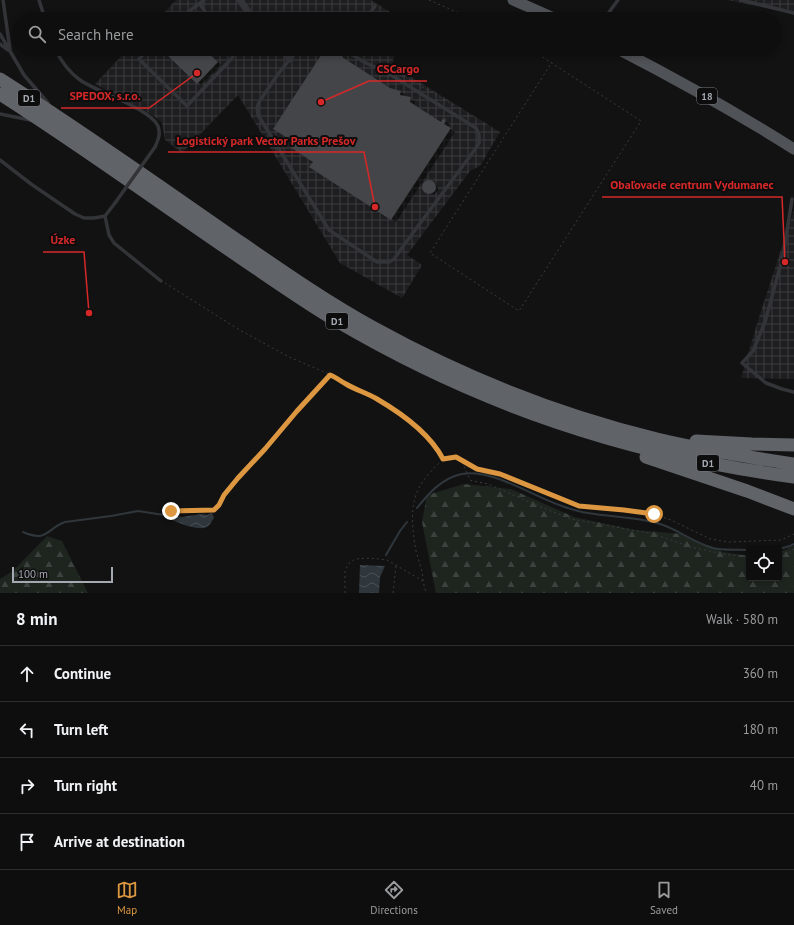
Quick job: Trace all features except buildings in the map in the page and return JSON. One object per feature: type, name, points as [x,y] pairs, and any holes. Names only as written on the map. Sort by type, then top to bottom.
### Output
[{"type":"highway","name":"D1","points":[[0,79],[54,121],[285,288],[334,319],[404,359],[471,390],[515,408],[579,431],[622,443],[712,464],[794,476]]},
{"type":"highway","name":"D1","points":[[0,94],[54,121],[343,310],[407,346],[475,378],[509,393],[578,417],[659,440],[794,464]]},
{"type":"highway","points":[[659,440],[794,445]]},
{"type":"highway","points":[[622,443],[638,454],[794,509]]},
{"type":"highway","points":[[743,456],[794,455]]},
{"type":"main road","points":[[513,0],[540,12]]},
{"type":"main road","name":"18","points":[[632,56],[686,84],[794,149]]},
{"type":"street","points":[[240,0],[248,12]]},
{"type":"lane","points":[[3,0],[11,52]]},
{"type":"lane","points":[[39,0],[43,12]]},
{"type":"lane","points":[[189,12],[204,0]]},
{"type":"lane","points":[[609,12],[618,0]]},
{"type":"lane","points":[[741,0],[794,13]]},
{"type":"lane","points":[[200,4],[205,12]]},
{"type":"lane","points":[[371,12],[375,6]]},
{"type":"lane","points":[[0,34],[11,52]]},
{"type":"lane","points":[[0,44],[11,52]]},
{"type":"lane","points":[[13,56],[54,121]]},
{"type":"lane","points":[[0,160],[75,214],[84,218],[94,218],[105,216],[155,147],[160,131],[153,118],[79,79],[68,70],[58,56]]},
{"type":"lane","points":[[142,56],[139,59],[187,106],[233,56]]},
{"type":"lane","points":[[290,58],[259,102],[257,108],[258,115],[329,230],[376,262],[389,262],[394,259],[476,148],[479,142],[479,135],[476,128],[450,111],[391,75],[355,56]]},
{"type":"lane","points":[[0,114],[54,121]]},
{"type":"lane","points":[[792,200],[783,256],[765,322],[753,351],[742,363],[766,383],[794,392]]},
{"type":"lane","points":[[105,216],[108,231],[114,243],[161,281]]},
{"type":"path","points":[[429,0],[456,12]]},
{"type":"path","points":[[542,56],[552,62],[641,121],[519,312],[430,253],[552,62]]},
{"type":"path","points":[[161,281],[238,329],[289,357],[336,377],[345,384],[377,399],[424,432],[438,449],[443,459]]},
{"type":"path","points":[[171,511],[214,510],[238,478],[330,375]]},
{"type":"path","points":[[426,593],[423,582],[423,571],[417,555],[411,519],[415,496],[423,480],[443,459],[456,457],[477,469],[500,474],[579,506],[654,514],[671,520],[710,539],[729,542],[781,540],[794,534]]},
{"type":"path","points":[[462,461],[470,480],[488,484],[571,519],[654,534],[690,547],[728,555],[746,556]]},
{"type":"path","points":[[782,555],[787,554],[794,549]]},
{"type":"path","points":[[345,593],[345,572],[348,564],[355,559],[369,558],[387,560],[423,582]]},
{"type":"path","points":[[393,593],[396,565]]},
{"type":"shaded area","points":[[176,0],[371,0],[390,12],[165,12]]},
{"type":"shaded area","points":[[727,0],[794,0],[794,15],[786,12]]},
{"type":"shaded area","points":[[121,56],[394,56],[392,65],[500,132],[480,166],[470,171],[407,255],[422,265],[402,298],[340,263],[238,95],[182,153],[165,140],[162,123],[154,116],[95,84]]},
{"type":"shaded area","points":[[794,210],[794,379],[741,378],[760,314]]},
{"type":"green space","points":[[464,484],[511,489],[574,517],[635,530],[682,534],[723,552],[746,556],[746,581],[782,581],[782,551],[794,546],[794,593],[436,593],[422,522],[427,495]]},
{"type":"green space","points":[[47,536],[62,541],[88,593],[0,593],[0,579],[13,571]]},
{"type":"water","points":[[212,513],[214,518],[208,526],[204,528],[193,527],[165,517],[164,515],[182,517],[202,514],[207,515]]},
{"type":"water","points":[[360,565],[385,566],[380,577],[379,593],[359,593]]},
{"type":"waterway","points":[[417,508],[436,487],[448,479],[462,474],[474,473],[486,475],[513,484],[551,502],[585,513],[640,519],[664,525],[706,546],[726,550],[746,550]]},
{"type":"waterway","points":[[23,532],[38,536],[47,533],[65,522],[138,511],[164,515]]},
{"type":"waterway","points":[[386,555],[407,522]]},
{"type":"waterway","points":[[782,548],[794,544]]},
{"type":"place","name":"SPEDOX, s.r.o.","points":[[197,73]]},
{"type":"place","name":"CSCargo","points":[[321,102]]},
{"type":"place","name":"Logistický park Vector Parks Prešov","points":[[375,207]]},
{"type":"place","name":"Obaľovacie centrum Vydumanec","points":[[785,262]]},
{"type":"place","name":"Úzke","points":[[89,313]]},
{"type":"route","points":[[171,511],[214,510],[238,478],[330,375],[377,399],[424,432],[438,449],[443,459],[456,457],[477,469],[500,474],[579,506],[654,514]]}]
